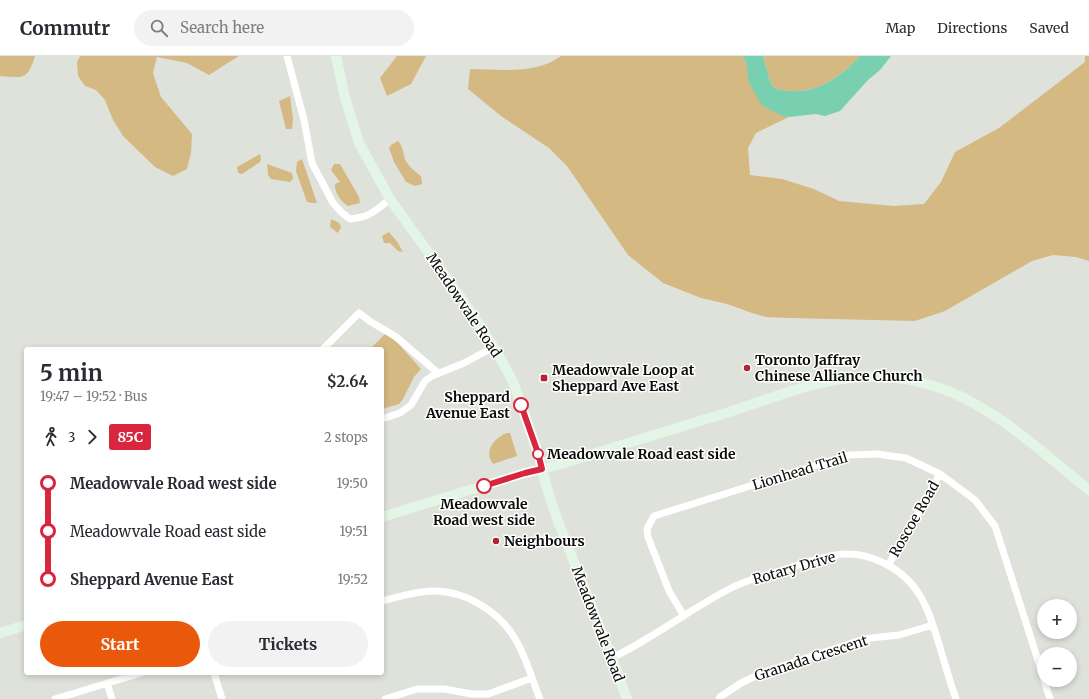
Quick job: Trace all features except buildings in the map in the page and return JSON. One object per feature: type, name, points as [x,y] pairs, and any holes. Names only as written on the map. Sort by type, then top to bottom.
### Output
[{"type":"main road","name":"Meadowvale Road","points":[[336,56],[345,98],[359,143],[390,199],[474,316],[494,347],[515,388],[538,453],[556,516],[627,699]]},
{"type":"main road","points":[[384,516],[730,412],[818,383],[848,378],[879,376],[918,381],[938,387],[974,404],[1001,421],[1089,490]]},
{"type":"main road","points":[[0,633],[24,626]]},
{"type":"street","points":[[287,56],[304,120],[312,163],[333,203],[350,219],[366,216],[390,199]]},
{"type":"street","points":[[325,347],[359,313],[395,336],[438,373]]},
{"type":"street","points":[[384,418],[400,413],[411,405],[425,381],[438,373],[464,363],[494,347]]},
{"type":"street","name":"Lionhead Trail","points":[[684,616],[669,591],[648,537],[648,529],[654,516],[848,455],[877,454],[906,458],[940,474],[975,500],[995,526],[1037,658]]},
{"type":"street","name":"Roscoe Road","points":[[889,564],[940,474]]},
{"type":"street","name":"Rotary Drive","points":[[612,658],[653,636],[730,589],[819,558],[837,554],[858,555],[873,558],[889,564],[918,592],[927,608],[956,699]]},
{"type":"street","points":[[384,601],[415,593],[434,591],[450,593],[476,601],[499,618],[513,635],[520,647],[540,699]]},
{"type":"street","name":"Granada Crescent","points":[[719,699],[741,683],[764,672],[858,641],[899,635],[933,625]]},
{"type":"street","points":[[55,699],[135,675]]},
{"type":"street","points":[[215,675],[222,699]]},
{"type":"street","points":[[385,699],[417,689],[426,688],[488,694],[532,678]]},
{"type":"street","points":[[107,684],[112,699]]},
{"type":"street","name":"Lionhead Trail","points":[[1046,687],[1050,699]]},
{"type":"shaded area","points":[[0,56],[35,56],[30,70],[24,76],[14,77],[0,76]]},
{"type":"shaded area","points":[[80,56],[239,56],[209,75],[187,63],[157,57],[153,73],[161,97],[192,134],[191,153],[187,169],[173,176],[155,167],[123,136],[113,120],[105,100],[96,90],[85,86],[78,76],[77,62]]},
{"type":"shaded area","points":[[397,56],[426,56],[411,84],[387,96],[380,78]]},
{"type":"shaded area","points":[[561,56],[743,56],[757,88],[777,110],[789,117],[756,133],[748,148],[750,175],[782,179],[814,189],[839,201],[894,206],[924,204],[941,182],[955,152],[999,128],[1085,62],[1085,56],[1089,56],[1089,261],[1076,257],[1053,255],[1032,261],[945,311],[915,321],[766,317],[727,304],[701,298],[663,283],[628,255],[567,166],[549,148],[501,116],[468,89],[470,69],[517,70],[540,66]]},
{"type":"shaded area","points":[[743,56],[763,56],[771,84],[776,89],[792,91],[815,88],[832,80],[847,69],[860,56],[891,56],[880,70],[868,80],[840,111],[825,116],[816,114],[789,117],[777,110],[757,88]]},
{"type":"shaded area","points":[[763,56],[860,56],[840,75],[832,80],[815,88],[792,91],[776,89],[771,84]]},
{"type":"shaded area","points":[[290,96],[293,119],[292,129],[286,129],[279,101]]},
{"type":"shaded area","points":[[398,141],[402,148],[406,162],[421,176],[422,184],[415,186],[406,182],[394,162],[389,148]]},
{"type":"shaded area","points":[[260,154],[260,162],[242,174],[238,173],[237,167]]},
{"type":"shaded area","points":[[302,159],[317,203],[307,202],[296,171],[297,162]]},
{"type":"shaded area","points":[[267,164],[292,173],[293,179],[290,182],[271,179],[268,175]]},
{"type":"shaded area","points":[[334,164],[340,164],[359,197],[360,203],[348,206],[338,196],[335,184],[340,182],[331,170]]},
{"type":"shaded area","points":[[331,219],[339,223],[341,227],[338,233],[330,227]]},
{"type":"shaded area","points":[[389,232],[403,252],[398,251],[390,243],[384,243],[382,236]]},
{"type":"shaded area","points":[[385,334],[397,342],[421,369],[414,377],[399,404],[384,408],[384,347],[372,347]]},
{"type":"shaded area","points":[[510,433],[517,456],[493,464],[489,454],[492,445],[498,438]]},
{"type":"waterway","points":[[752,56],[755,80],[767,101],[785,110]]},
{"type":"bus line","name":"85C","points":[[484,486],[542,469],[521,405]]},
{"type":"place","name":"Toronto Jaffray Chinese Alliance Church","points":[[747,368]]},
{"type":"place","name":"Meadowvale Loop at Sheppard Ave East","points":[[544,378]]},
{"type":"place","name":"Sheppard Avenue East","points":[[521,405]]},
{"type":"place","name":"Meadowvale Road east side","points":[[538,454]]},
{"type":"place","name":"Meadowvale Road west side","points":[[484,486]]},
{"type":"place","name":"Neighbours","points":[[496,541]]}]
